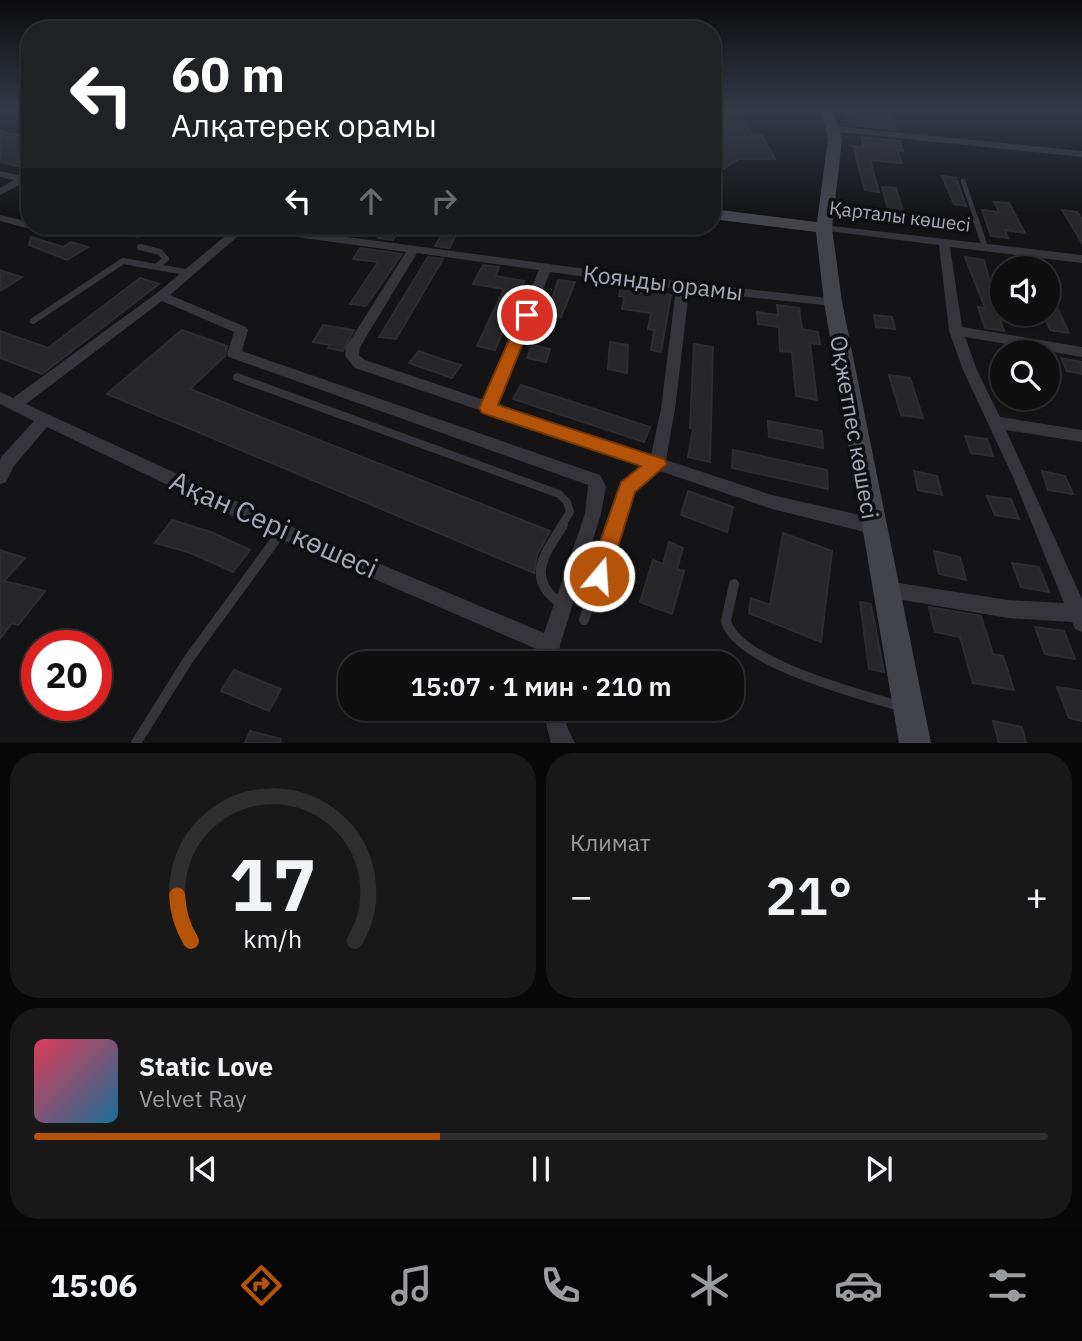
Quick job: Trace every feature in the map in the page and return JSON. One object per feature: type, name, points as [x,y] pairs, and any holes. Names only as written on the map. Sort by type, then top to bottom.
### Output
[{"type":"street","name":"Оқжетпес көшесі","points":[[835,145],[824,228],[833,302],[915,743]]},
{"type":"street","points":[[989,145],[1082,154]]},
{"type":"street","points":[[0,174],[21,177]]},
{"type":"street","points":[[0,192],[21,181]]},
{"type":"street","name":"Қарталы көшесі","points":[[721,215],[1082,258]]},
{"type":"street","points":[[0,218],[21,224]]},
{"type":"street","points":[[8,401],[160,296],[232,235]]},
{"type":"street","name":"Қоянды орамы","points":[[310,235],[683,286],[833,302]]},
{"type":"street","points":[[886,590],[1008,609],[1081,616],[970,370],[956,331],[944,243]]},
{"type":"street","points":[[414,249],[353,347],[352,356],[360,364],[772,502],[873,526]]},
{"type":"street","points":[[488,408],[547,268]]},
{"type":"street","points":[[657,464],[668,409],[683,286]]},
{"type":"street","name":"Ақан Сері көшесі","points":[[160,296],[240,330],[234,354],[594,480],[598,494],[593,514],[550,651]]},
{"type":"street","points":[[956,331],[1082,352]]},
{"type":"street","name":"Ақан Сері көшесі","points":[[8,401],[542,651]]},
{"type":"street","points":[[0,477],[8,461],[46,418]]},
{"type":"street","points":[[995,422],[1082,436]]},
{"type":"street","points":[[555,721],[564,743]]},
{"type":"lane","points":[[963,181],[985,247]]},
{"type":"lane","points":[[139,247],[160,252],[166,259],[157,266]]},
{"type":"lane","points":[[33,321],[123,261],[185,272]]},
{"type":"lane","points":[[237,377],[559,494],[567,502],[570,512],[538,572],[539,586],[546,597],[563,605]]},
{"type":"lane","points":[[584,620],[628,488],[657,464]]},
{"type":"lane","points":[[136,743],[188,660],[282,531]]},
{"type":"lane","points":[[734,584],[725,618],[733,638],[766,658],[807,675],[909,709]]},
{"type":"building","points":[[0,145],[21,145],[21,167],[0,162]]},
{"type":"building","points":[[721,145],[767,145],[775,159],[739,159],[721,170],[721,152],[724,150]]},
{"type":"building","points":[[863,145],[901,145],[903,151],[897,150],[902,163],[870,160],[879,192],[865,190],[853,146],[863,147]]},
{"type":"building","points":[[942,176],[956,178],[966,206],[954,204]]},
{"type":"building","points":[[882,187],[896,188],[905,218],[890,216]]},
{"type":"building","points":[[994,202],[1009,203],[1025,233],[1005,230],[1008,238],[991,236],[982,210],[999,212]]},
{"type":"building","points":[[1062,210],[1077,212],[1082,219],[1082,243]]},
{"type":"building","points":[[380,235],[396,235],[393,240],[378,238]]},
{"type":"building","points":[[441,235],[457,235],[449,248],[435,246]]},
{"type":"building","points":[[31,237],[63,247],[71,242],[88,247],[67,260],[29,245]]},
{"type":"building","points":[[360,248],[402,254],[366,306],[350,304],[378,262],[353,259]]},
{"type":"building","points":[[428,257],[443,259],[396,339],[379,337]]},
{"type":"building","points":[[965,257],[984,260],[990,283],[990,326],[1002,326],[1004,331],[985,328],[978,307],[985,308]]},
{"type":"building","points":[[483,265],[499,267],[496,276],[524,281],[495,350],[477,346],[504,289],[473,284]]},
{"type":"building","points":[[0,270],[22,277],[0,291]]},
{"type":"building","points":[[140,278],[159,284],[42,374],[0,358],[0,331],[48,348]]},
{"type":"building","points":[[558,280],[575,282],[561,317],[544,314],[548,302],[551,303]]},
{"type":"building","points":[[621,286],[671,295],[661,352],[651,350],[654,330],[648,329],[651,313],[622,309],[624,297],[619,296]]},
{"type":"building","points":[[777,305],[799,308],[802,329],[818,332],[820,344],[810,343],[817,400],[796,396],[792,352],[780,351],[779,327],[758,324],[757,312],[778,315]]},
{"type":"building","points":[[1060,314],[1069,333],[1050,330],[1048,326],[1060,326]]},
{"type":"building","points":[[874,315],[892,317],[895,329],[876,327]]},
{"type":"building","points":[[323,325],[354,330],[343,351],[313,342]]},
{"type":"building","points":[[182,330],[227,346],[225,356],[190,389],[550,531],[537,555],[534,573],[107,394]]},
{"type":"building","points":[[610,342],[628,345],[627,373],[608,369]]},
{"type":"building","points":[[694,344],[713,347],[710,462],[688,457],[693,429],[690,428]]},
{"type":"building","points":[[532,345],[550,349],[546,362],[527,358]]},
{"type":"building","points":[[419,351],[461,365],[452,378],[409,363]]},
{"type":"building","points":[[1061,358],[1082,362],[1082,374],[1067,371]]},
{"type":"building","points":[[889,375],[910,378],[923,418],[901,415]]},
{"type":"building","points":[[521,385],[650,427],[644,442],[513,399]]},
{"type":"building","points":[[768,421],[822,431],[823,448],[769,437]]},
{"type":"building","points":[[965,436],[987,439],[993,456],[971,453]]},
{"type":"building","points":[[733,450],[827,470],[828,489],[732,468]]},
{"type":"building","points":[[914,471],[937,476],[942,495],[918,490]]},
{"type":"building","points":[[1042,471],[1065,476],[1073,494],[1048,490]]},
{"type":"building","points":[[688,491],[733,507],[727,532],[681,515]]},
{"type":"building","points":[[987,496],[1011,499],[1019,519],[995,515]]},
{"type":"building","points":[[172,520],[211,532],[250,550],[233,572],[191,553],[155,543]]},
{"type":"building","points":[[783,533],[832,551],[821,642],[749,613],[751,598],[770,605]]},
{"type":"building","points":[[669,542],[683,548],[677,569],[684,571],[672,614],[640,602],[653,560],[663,564]]},
{"type":"building","points":[[0,550],[25,558],[4,581],[45,591],[18,625],[12,623],[0,639]]},
{"type":"building","points":[[934,551],[960,557],[966,580],[939,574]]},
{"type":"building","points":[[1012,563],[1039,567],[1049,592],[1021,587]]},
{"type":"building","points":[[860,602],[871,604],[884,672],[869,669]]},
{"type":"building","points":[[929,607],[981,616],[993,654],[1003,656],[1014,690],[973,683],[960,637],[935,632]]},
{"type":"building","points":[[1035,627],[1064,631],[1075,659],[1045,654]]},
{"type":"building","points":[[234,670],[281,689],[269,711],[221,691]]},
{"type":"building","points":[[1057,687],[1082,691],[1082,721],[1069,718]]},
{"type":"building","points":[[993,721],[1022,727],[1026,743],[999,743]]},
{"type":"building","points":[[250,731],[281,739],[280,743],[245,743]]},
{"type":"route","points":[[527,315],[488,408],[657,464],[628,488],[599,576]]}]
